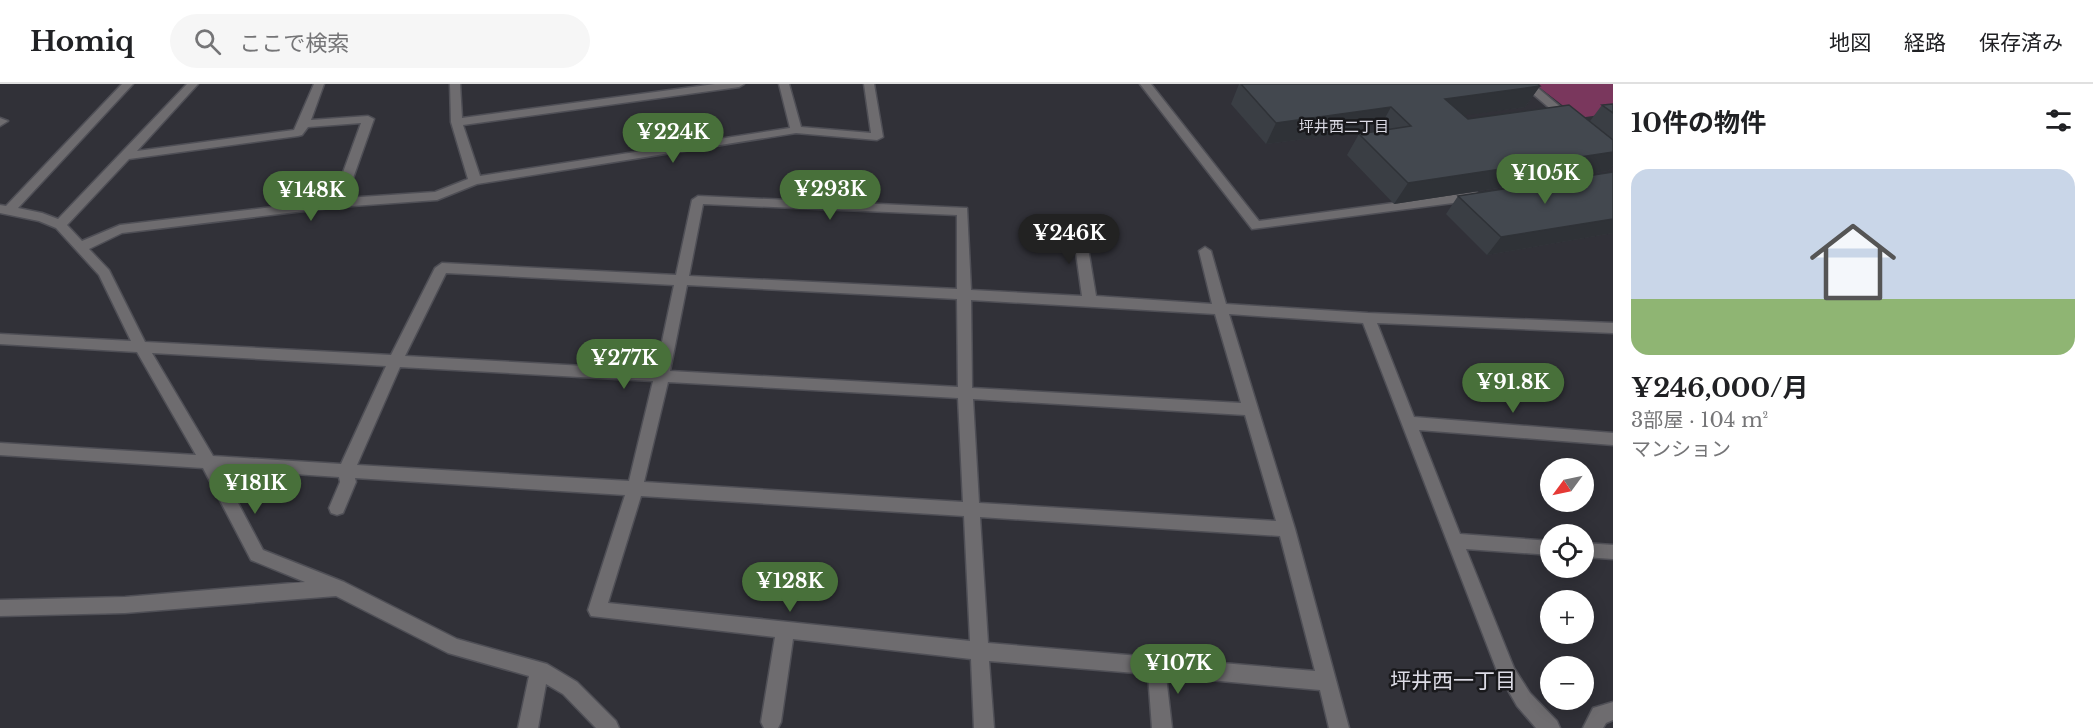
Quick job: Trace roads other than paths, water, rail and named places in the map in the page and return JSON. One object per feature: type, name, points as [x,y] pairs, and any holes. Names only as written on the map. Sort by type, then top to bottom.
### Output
[{"type":"street","points":[[5,210],[128,84]]},
{"type":"street","points":[[60,225],[193,84]]},
{"type":"street","points":[[124,156],[298,133],[304,124],[319,84]]},
{"type":"street","points":[[455,84],[457,122],[475,181]]},
{"type":"street","points":[[457,122],[739,84]]},
{"type":"street","points":[[784,84],[796,130]]},
{"type":"street","points":[[81,247],[120,229],[338,203],[437,195],[475,181],[796,130],[877,137],[869,84]]},
{"type":"street","points":[[1145,84],[1256,226],[1486,194]]},
{"type":"street","points":[[1526,84],[1578,126]]},
{"type":"street","points":[[304,124],[368,119],[338,203]]},
{"type":"street","points":[[984,728],[980,651],[973,509],[966,393],[963,211],[698,200],[662,376],[634,488],[597,610],[980,651],[1325,681]]},
{"type":"street","points":[[5,210],[42,217],[60,225],[104,273],[141,347],[208,462],[257,555],[338,588],[454,647],[540,670],[570,688],[609,728]]},
{"type":"street","points":[[1078,224],[1090,301]]},
{"type":"street","points":[[1205,251],[1287,529],[1339,728]]},
{"type":"street","points":[[337,508],[348,482],[346,471],[394,361],[442,268],[682,282],[965,294],[1368,318],[1613,328]]},
{"type":"street","points":[[1368,318],[1511,682],[1532,710],[1550,728]]},
{"type":"street","points":[[0,339],[1250,409]]},
{"type":"street","points":[[1410,423],[1613,439]]},
{"type":"street","points":[[0,449],[1287,529]]},
{"type":"street","points":[[1456,542],[1540,547]]},
{"type":"street","points":[[1594,551],[1613,552]]},
{"type":"street","points":[[0,608],[125,605],[338,588]]},
{"type":"street","points":[[771,722],[785,630]]},
{"type":"street","points":[[1156,666],[1162,728]]},
{"type":"street","points":[[528,728],[540,670]]},
{"type":"street","points":[[1593,728],[1600,715],[1613,711]]},
{"type":"district","name":"坪井西二丁目","points":[[1344,127]]},
{"type":"district","name":"坪井西一丁目","points":[[1453,681]]}]
